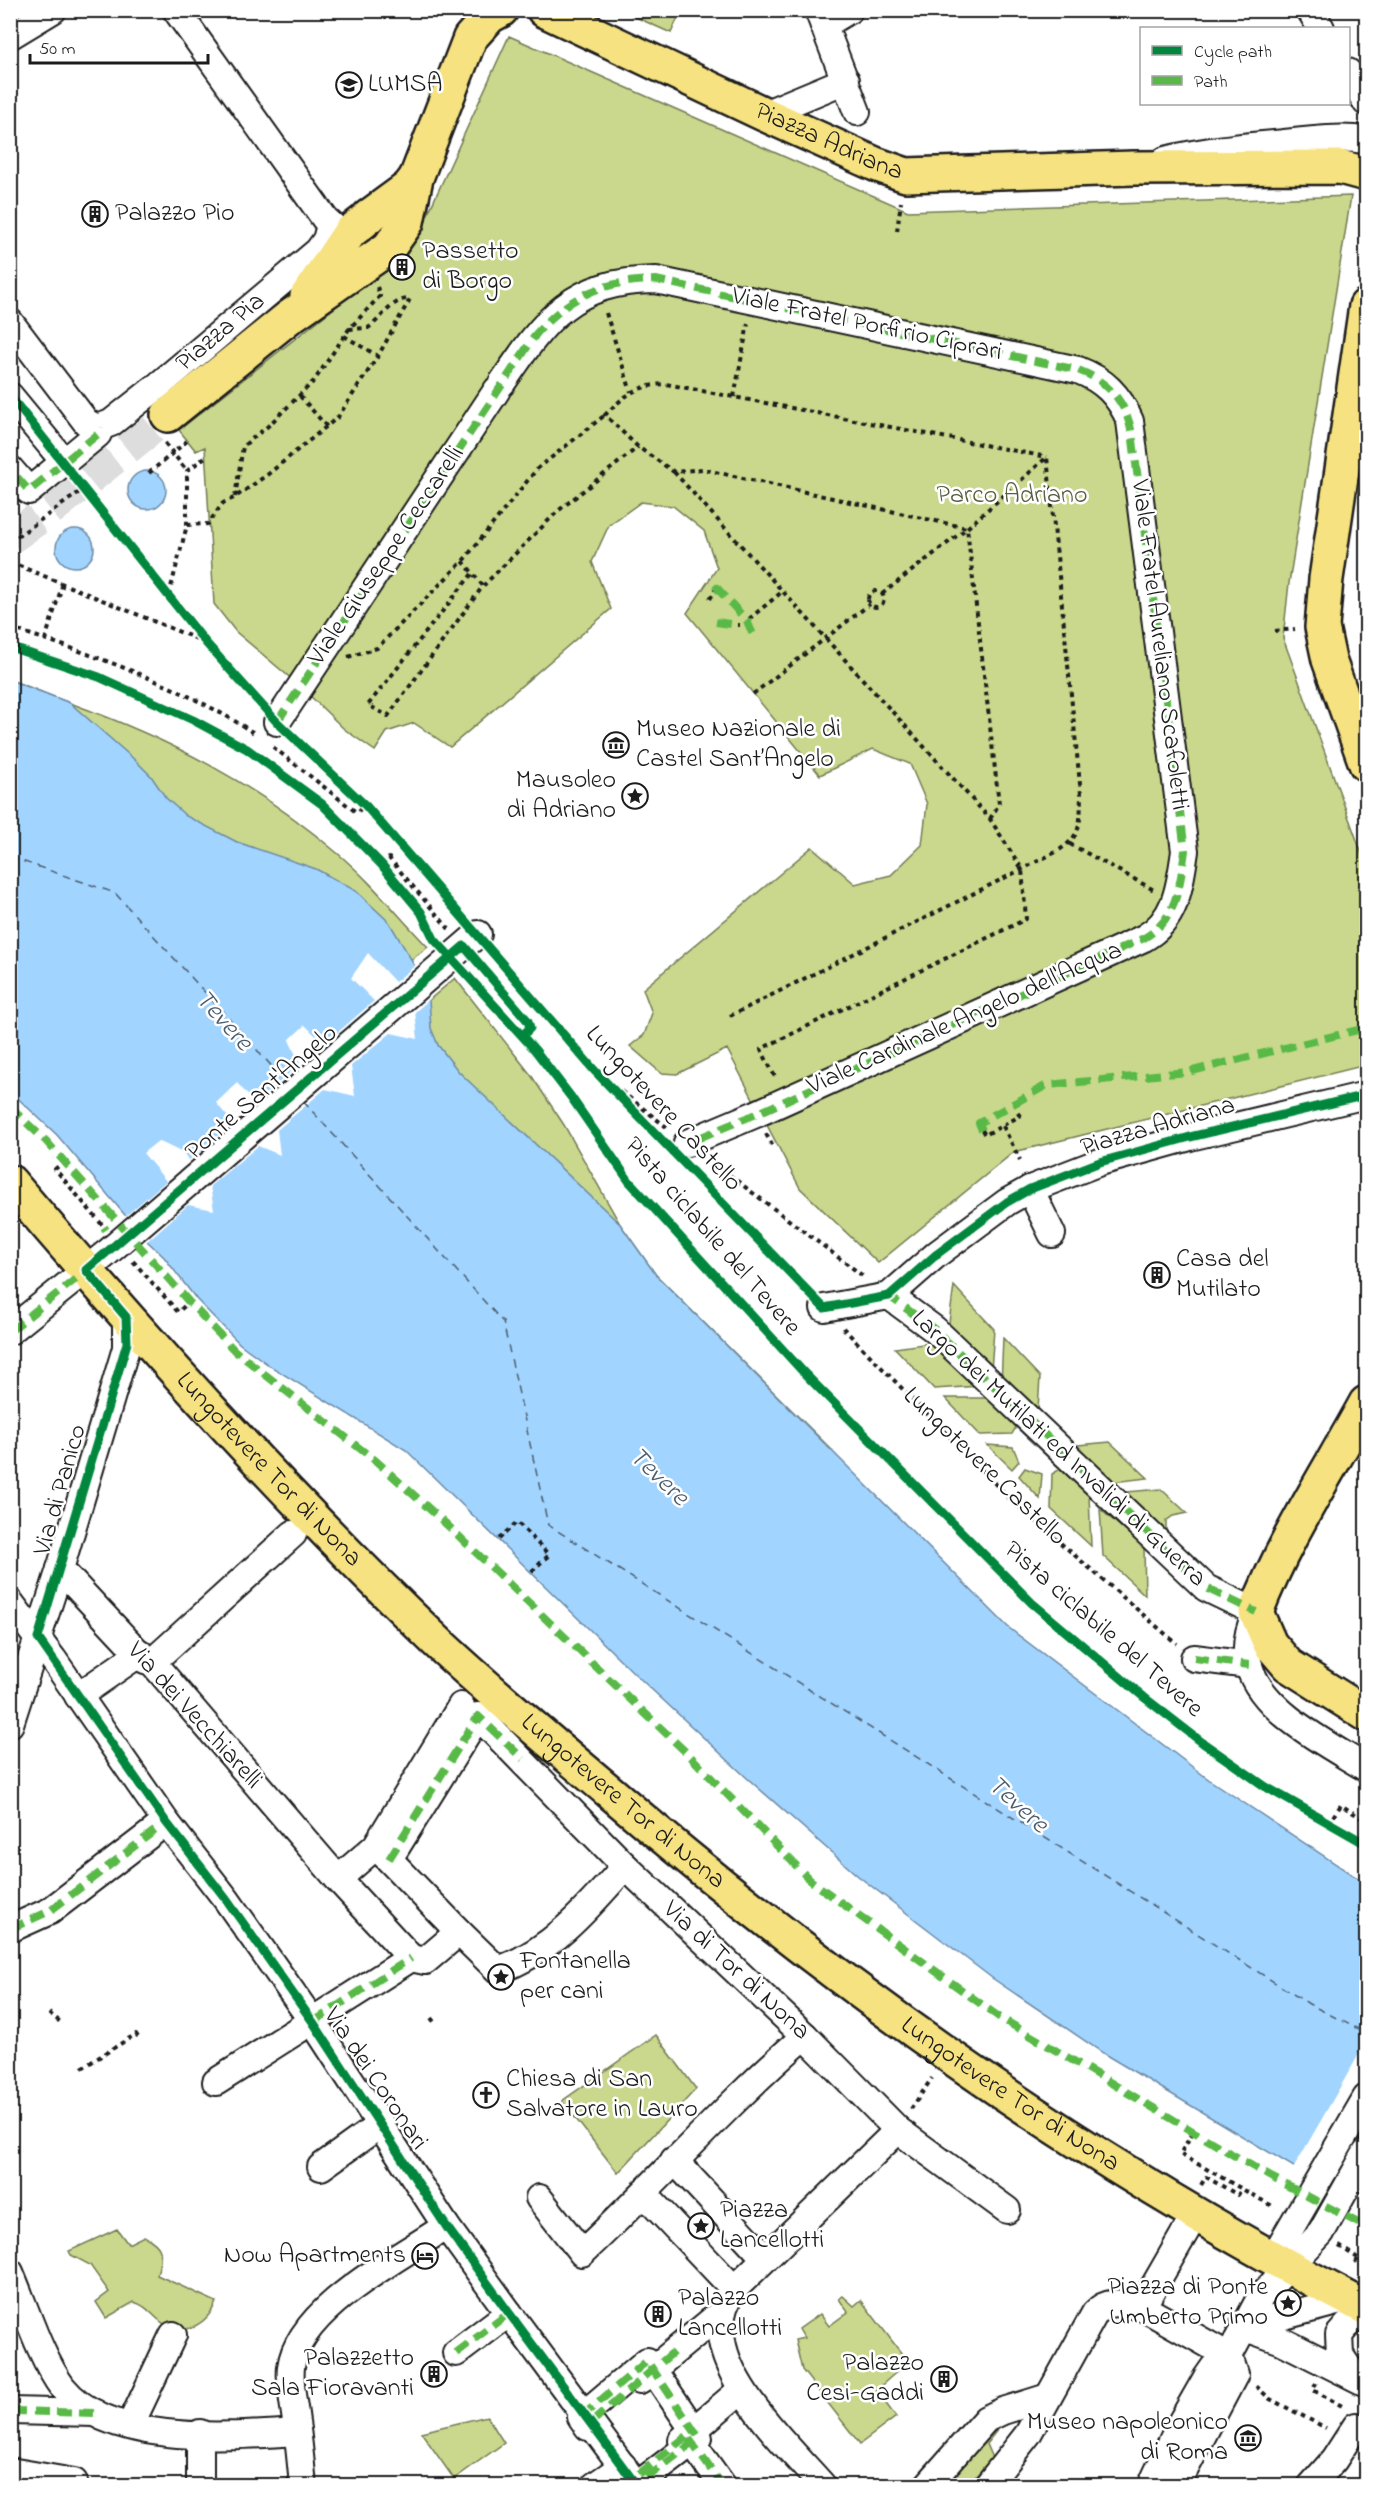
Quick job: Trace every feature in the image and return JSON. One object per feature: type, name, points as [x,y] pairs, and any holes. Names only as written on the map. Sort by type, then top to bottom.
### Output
[{"type":"main road","points":[[353,224],[409,187],[416,178],[470,24],[501,10]]},
{"type":"main road","name":"Piazza Adriana","points":[[544,10],[764,114],[875,164],[906,175],[1134,168],[1340,167],[1366,174]]},
{"type":"main road","name":"Piazza Pia","points":[[168,416],[288,318],[387,248],[407,222],[416,178]]},
{"type":"main road","name":"Piazza Pia","points":[[288,318],[321,277],[353,224]]},
{"type":"main road","points":[[1366,306],[1350,430],[1326,579],[1322,627],[1329,660],[1366,764]]},
{"type":"main road","name":"Lungotevere Tor di Nona","points":[[16,1198],[86,1270],[126,1317],[310,1516],[478,1680],[658,1834],[762,1919],[918,2035],[1190,2212]]},
{"type":"main road","points":[[1366,1402],[1294,1534],[1256,1612],[1270,1644],[1288,1665],[1366,1714]]},
{"type":"main road","points":[[1190,2212],[1360,2308]]},
{"type":"street","points":[[10,36],[53,10]]},
{"type":"street","points":[[176,10],[353,224]]},
{"type":"street","points":[[849,10],[821,18],[857,112]]},
{"type":"street","points":[[1310,10],[1321,27]]},
{"type":"street","points":[[1350,75],[1366,102]]},
{"type":"street","points":[[764,114],[846,80]]},
{"type":"street","name":"Piazza Adriana","points":[[1134,168],[1200,151],[1346,138],[1366,140]]},
{"type":"street","name":"Piazza Pia","points":[[19,479],[89,442],[98,434],[100,427],[111,423],[159,385],[318,251],[326,240],[353,224]]},
{"type":"street","name":"Viale Fratel Porfirio Ciprari","points":[[548,321],[583,294],[598,287],[632,280],[656,280],[1078,370],[1106,384],[1121,401],[1130,421],[1133,440]]},
{"type":"street","name":"Viale Giuseppe Ceccarelli","points":[[268,734],[500,387],[536,334],[548,321]]},
{"type":"street","points":[[10,322],[86,422],[100,427]]},
{"type":"street","points":[[1350,430],[1366,395]]},
{"type":"street","points":[[10,396],[57,453]]},
{"type":"street","name":"Viale Fratel Aureliano Scafoletti","points":[[1133,440],[1185,851],[1175,902],[1165,920],[1144,938]]},
{"type":"street","name":"Viale Cardinale Angelo dell'Acqua","points":[[680,1151],[786,1100],[1144,938]]},
{"type":"street","name":"Ponte Sant'Angelo","points":[[10,1331],[86,1270],[114,1238],[469,942]]},
{"type":"street","name":"Piazza Adriana","points":[[889,1296],[947,1247],[1007,1202],[1030,1189],[1100,1162],[1190,1137],[1366,1095]]},
{"type":"street","points":[[1030,1189],[1052,1234]]},
{"type":"street","name":"Largo dei Mutilati ed Invalidi di Guerra","points":[[824,1308],[889,1296],[934,1329],[1206,1588],[1256,1612]]},
{"type":"street","name":"Via di Panico","points":[[10,1724],[60,1569],[127,1343],[126,1317]]},
{"type":"street","points":[[78,1696],[146,1658],[293,1534]]},
{"type":"street","name":"Via dei Vecchiarelli","points":[[60,1569],[146,1658],[332,1872],[411,1958]]},
{"type":"street","name":"Via dei Coronari","points":[[10,1602],[313,2022],[446,2226],[588,2418]]},
{"type":"street","points":[[1256,1612],[1249,1632],[1249,1665],[1265,1694],[1278,1708],[1308,1731],[1366,1768]]},
{"type":"street","points":[[1194,1658],[1249,1665]]},
{"type":"street","name":"Via di Tor di Nona","points":[[385,1844],[470,1711],[523,1759],[625,1866],[805,2036],[1007,2210]]},
{"type":"street","points":[[10,1929],[50,1911],[166,1821]]},
{"type":"street","points":[[332,1872],[385,1844],[459,1932],[498,1970],[518,1963],[575,1922],[625,1866]]},
{"type":"street","points":[[216,2082],[411,1958],[425,1961],[459,1932]]},
{"type":"street","points":[[539,2198],[582,2253],[640,2198],[676,2158],[769,2067],[805,2036]]},
{"type":"street","points":[[1176,2486],[1234,2370],[1244,2326],[1280,2264],[1298,2219],[1366,2098]]},
{"type":"street","points":[[653,2369],[728,2299],[767,2256],[904,2121]]},
{"type":"street","points":[[321,2167],[381,2124]]},
{"type":"street","points":[[1280,2264],[1329,2239],[1366,2153]]},
{"type":"street","points":[[676,2158],[767,2256]]},
{"type":"street","points":[[640,2198],[728,2299],[723,2345],[729,2365],[741,2390],[822,2486]]},
{"type":"street","points":[[1136,2306],[1190,2212]]},
{"type":"street","points":[[303,2486],[291,2368],[303,2336],[338,2298],[446,2226]]},
{"type":"street","points":[[10,2272],[53,2374],[65,2390],[95,2413],[130,2426],[163,2432],[250,2434],[297,2432]]},
{"type":"street","points":[[987,2486],[1018,2448],[1095,2313],[1110,2303],[1136,2306],[1234,2370]]},
{"type":"street","points":[[1244,2326],[1360,2308]]},
{"type":"street","points":[[1360,2308],[1339,2335],[1338,2342],[1340,2355],[1361,2380]]},
{"type":"street","points":[[456,2353],[509,2313]]},
{"type":"street","points":[[1244,2326],[1282,2341],[1361,2380]]},
{"type":"street","points":[[130,2426],[173,2336]]},
{"type":"street","points":[[588,2418],[647,2361],[723,2486]]},
{"type":"street","points":[[1151,2486],[1179,2426],[1207,2377],[1234,2370]]},
{"type":"street","points":[[594,2486],[630,2480],[693,2434],[741,2390]]},
{"type":"street","points":[[927,2486],[986,2420],[1003,2411],[1048,2397]]},
{"type":"street","points":[[10,2411],[95,2413]]},
{"type":"street","name":"Via dei Coronari","points":[[588,2418],[581,2417],[630,2480]]},
{"type":"street","points":[[1320,2482],[1356,2426],[1366,2430]]},
{"type":"street","points":[[200,2433],[200,2486]]},
{"type":"street","points":[[10,2471],[74,2482]]},
{"type":"path","points":[[897,231],[902,199]]},
{"type":"path","points":[[234,498],[243,446],[314,381],[349,329],[380,296],[376,284]]},
{"type":"path","points":[[187,525],[208,524],[223,503],[234,498],[338,417],[378,356],[410,299],[402,298],[368,328],[349,329]]},
{"type":"path","points":[[605,310],[631,392]]},
{"type":"path","points":[[345,336],[378,356]]},
{"type":"path","points":[[734,397],[745,340]]},
{"type":"path","points":[[310,669],[377,648],[464,561],[537,469],[631,392],[647,385],[666,384],[1047,457]]},
{"type":"path","points":[[300,396],[327,427]]},
{"type":"path","points":[[605,415],[638,447],[674,472],[826,637],[990,819],[1022,869],[1026,919],[761,1048],[786,1100]]},
{"type":"path","points":[[149,473],[188,441]]},
{"type":"path","points":[[472,574],[368,705],[388,716],[483,586],[558,510],[638,447]]},
{"type":"path","points":[[169,596],[187,525],[187,471],[205,457]]},
{"type":"path","points":[[882,594],[967,528],[1047,457]]},
{"type":"path","points":[[730,1016],[1070,844],[1077,834],[1080,823],[1081,794],[1047,457]]},
{"type":"path","points":[[674,472],[702,469],[967,528]]},
{"type":"path","points":[[10,542],[85,488],[206,643],[268,734],[293,761],[356,812],[366,806]]},
{"type":"path","points":[[967,528],[999,804],[990,819]]},
{"type":"path","points":[[464,561],[483,586]]},
{"type":"path","points":[[10,562],[206,643]]},
{"type":"path","points":[[45,640],[63,583]]},
{"type":"path","points":[[710,599],[716,590]]},
{"type":"path","points":[[749,619],[783,591]]},
{"type":"path","points":[[878,592],[882,594],[884,599],[880,605],[876,607],[870,604],[868,600],[871,594],[878,592]]},
{"type":"path","points":[[753,693],[870,604]]},
{"type":"path","points":[[10,628],[100,658],[268,734]]},
{"type":"path","points":[[1275,631],[1296,629]]},
{"type":"path","points":[[1070,844],[1136,880]]},
{"type":"path","points":[[421,912],[378,861],[388,858],[441,919]]},
{"type":"path","points":[[486,972],[528,1021],[530,1028],[522,1035]]},
{"type":"path","points":[[594,1070],[680,1151],[889,1296]]},
{"type":"path","points":[[982,1130],[985,1134],[1003,1125],[1020,1116],[1017,1112]]},
{"type":"path","points":[[1003,1125],[1020,1160]]},
{"type":"path","points":[[65,1161],[55,1169],[178,1312],[189,1302]]},
{"type":"path","points":[[499,1539],[518,1522],[549,1555],[531,1572]]},
{"type":"path","points":[[1338,1829],[1324,1821],[1341,1805],[1366,1821]]},
{"type":"path","points":[[49,2013],[63,2024]]},
{"type":"path","points":[[431,2018],[435,2023]]},
{"type":"path","points":[[82,2068],[136,2034],[138,2037]]},
{"type":"path","points":[[904,2121],[926,2087]]},
{"type":"path","points":[[1193,2132],[1180,2154],[1274,2207]]},
{"type":"path","points":[[1329,2239],[1366,2263]]},
{"type":"path","points":[[1358,2259],[1356,2262],[1366,2268]]},
{"type":"path","points":[[1234,2370],[1270,2399],[1329,2430],[1333,2422]]},
{"type":"path","points":[[1337,2414],[1361,2380]]},
{"type":"path","points":[[1313,2390],[1350,2410]]},
{"type":"green space","points":[[681,10],[671,33],[622,11]]},
{"type":"green space","name":"Parco Adriano","points":[[509,36],[908,211],[1351,196],[1289,583],[1283,638],[1366,865],[1366,1065],[1014,1152],[878,1263],[800,1188],[727,1049],[677,1074],[661,1073],[630,1046],[644,1035],[652,1013],[643,989],[812,847],[855,884],[891,875],[922,845],[927,804],[910,764],[873,749],[820,775],[687,613],[717,568],[704,531],[673,506],[641,502],[609,525],[592,562],[611,609],[450,747],[414,723],[387,732],[375,751],[344,729],[300,686],[236,632],[214,604],[205,447],[196,451],[179,430],[390,264],[420,231]]},
{"type":"green space","points":[[10,680],[142,732],[210,765],[242,784],[305,827],[348,863],[428,947],[412,959],[400,962],[284,893]]},
{"type":"green space","points":[[455,978],[531,1075],[564,1125],[620,1224],[656,1275],[833,1451],[475,1101],[415,1012]]},
{"type":"green space","points":[[954,1286],[994,1329],[991,1371],[948,1330]]},
{"type":"green space","points":[[1003,1338],[1040,1377],[1038,1409],[1026,1411],[1001,1385]]},
{"type":"green space","points":[[937,1342],[979,1386],[934,1389],[895,1348]]},
{"type":"green space","points":[[945,1398],[989,1398],[1016,1427],[1012,1434],[980,1435]]},
{"type":"green space","points":[[1110,1442],[1148,1478],[1103,1483],[1075,1456],[1078,1445]]},
{"type":"green space","points":[[987,1445],[1013,1447],[1019,1461],[1012,1469]]},
{"type":"green space","points":[[1025,1468],[1042,1474],[1040,1499],[1019,1476]]},
{"type":"green space","points":[[1062,1468],[1089,1495],[1091,1546],[1051,1509],[1052,1474]]},
{"type":"green space","points":[[1161,1489],[1187,1513],[1173,1516],[1166,1521],[1166,1534],[1114,1493]]},
{"type":"green space","points":[[1100,1509],[1144,1547],[1145,1595],[1103,1556]]},
{"type":"green space","points":[[656,2035],[696,2089],[618,2173],[562,2101]]},
{"type":"green space","points":[[117,2229],[128,2244],[144,2236],[156,2244],[161,2256],[157,2275],[216,2302],[207,2317],[193,2327],[177,2329],[160,2321],[134,2302],[106,2318],[96,2302],[109,2292],[90,2265],[71,2255],[69,2251]]},
{"type":"green space","points":[[843,2296],[854,2306],[861,2300],[908,2362],[876,2390],[896,2417],[860,2444],[802,2370],[795,2340],[804,2338],[799,2329],[820,2314],[829,2326],[848,2312],[839,2299]]},
{"type":"green space","points":[[487,2416],[504,2443],[454,2479],[421,2432]]},
{"type":"green space","points":[[991,2422],[998,2429],[986,2444],[992,2458],[968,2485],[936,2486]]},
{"type":"water","points":[[147,471],[161,476],[166,490],[161,504],[147,509],[133,504],[128,490],[133,476]]},
{"type":"water","points":[[75,529],[89,534],[94,548],[89,562],[75,567],[61,562],[56,548],[61,534]]},
{"type":"water","name":"Tevere","points":[[10,680],[70,703],[136,761],[151,776],[166,798],[186,816],[237,842],[316,869],[356,891],[389,922],[411,959],[429,1000],[431,1028],[438,1045],[459,1072],[620,1224],[656,1275],[1009,1628],[1211,1781],[1366,1884],[1366,2210],[1106,2055],[992,1978],[858,1876],[747,1778],[635,1674],[406,1450],[270,1366],[240,1344],[197,1300],[164,1257],[147,1241],[57,1135],[11,1092]]},
{"type":"pier","points":[[368,953],[395,982],[417,964],[431,998],[415,1012],[418,1039],[391,1033],[351,1066],[355,1096],[325,1089],[277,1130],[280,1155],[258,1146],[210,1186],[214,1210],[188,1205],[145,1243],[123,1218],[166,1181],[143,1153],[158,1141],[183,1153],[189,1160],[233,1123],[216,1103],[237,1083],[255,1103],[300,1064],[289,1040],[305,1025],[324,1044],[374,1001],[351,978]]},
{"type":"pier","points":[[1366,2042],[1366,2193],[1358,2208],[1293,2169]]},
{"type":"ferry route","points":[[10,857],[115,893],[286,1082]]},
{"type":"ferry route","points":[[303,1101],[503,1322],[548,1525],[1309,2004],[1366,2033]]},
{"type":"tunnel","points":[[10,538],[46,513],[168,415]]},
{"type":"marked path","points":[[277,722],[536,334],[562,309],[590,292],[620,283],[656,280],[1078,370],[1090,375],[1109,389],[1122,406],[1131,427],[1185,851],[1179,888],[1170,911],[1164,921],[1144,938],[687,1143]]},
{"type":"marked path","points":[[17,477],[29,491],[98,434],[100,427]]},
{"type":"marked path","points":[[715,590],[717,588],[747,621],[755,639]]},
{"type":"marked path","points":[[716,622],[737,625]]},
{"type":"marked path","points":[[982,1130],[979,1123],[1047,1085],[1188,1072],[1366,1028]]},
{"type":"marked path","points":[[10,1107],[46,1141],[235,1351],[376,1461],[445,1523],[691,1757],[810,1880],[999,2017],[1269,2176],[1366,2227]]},
{"type":"marked path","points":[[10,1331],[91,1267]]},
{"type":"marked path","points":[[886,1296],[934,1329],[1206,1588],[1256,1612]]},
{"type":"marked path","points":[[1194,1658],[1249,1665]]},
{"type":"marked path","points":[[389,1859],[478,1716],[523,1759]]},
{"type":"marked path","points":[[10,1929],[50,1911],[166,1822]]},
{"type":"marked path","points":[[313,2022],[411,1958]]},
{"type":"marked path","points":[[456,2353],[509,2313]]},
{"type":"marked path","points":[[592,2422],[678,2348]]},
{"type":"marked path","points":[[581,2417],[647,2361],[699,2438],[636,2486]]},
{"type":"marked path","points":[[10,2411],[95,2413]]},
{"type":"marked path","points":[[639,2474],[697,2428]]},
{"type":"marked path","points":[[689,2439],[723,2486]]},
{"type":"cycle path","name":"Lungotevere Castello","points":[[10,396],[206,643],[277,722],[366,806],[594,1070],[824,1308],[889,1296],[937,1254],[1007,1202],[1030,1189],[1100,1162],[1190,1137],[1366,1095]]},
{"type":"cycle path","name":"Pista ciclabile del Tevere","points":[[10,647],[99,677],[193,720],[247,749],[322,804],[381,864],[421,912],[434,939],[535,1050],[571,1097],[629,1181],[806,1375],[1032,1603],[1145,1698],[1203,1743],[1266,1787],[1366,1844]]},
{"type":"cycle path","points":[[523,1035],[530,1028],[528,1021],[464,946],[86,1270],[126,1317],[127,1343],[38,1638],[166,1822],[226,1899],[313,2022],[446,2226],[637,2486]]},
{"type":"place","name":"LUMSA","points":[[349,85]]},
{"type":"place","name":"Palazzo Pio","points":[[95,214]]},
{"type":"place","name":"Passetto di Borgo","points":[[402,267]]},
{"type":"place","name":"Museo Nazionale di Castel Sant’Angelo","points":[[616,745]]},
{"type":"place","name":"Mausoleo di Adriano","points":[[635,796]]},
{"type":"place","name":"Casa del Mutilato","points":[[1157,1275]]},
{"type":"place","name":"Fontanella per cani","points":[[501,1977]]},
{"type":"place","name":"Chiesa di San Salvatore in Lauro","points":[[486,2095]]},
{"type":"place","name":"Piazza Lancellotti","points":[[701,2226]]},
{"type":"place","name":"Now Apartments","points":[[425,2256]]},
{"type":"place","name":"Piazza di Ponte Umberto Primo","points":[[1288,2303]]},
{"type":"place","name":"Palazzo Lancellotti","points":[[658,2314]]},
{"type":"place","name":"Palazzetto Sala Fioravanti","points":[[434,2374]]},
{"type":"place","name":"Palazzo Cesi-Gaddi","points":[[944,2379]]},
{"type":"place","name":"Museo napoleonico di Roma","points":[[1248,2438]]}]
